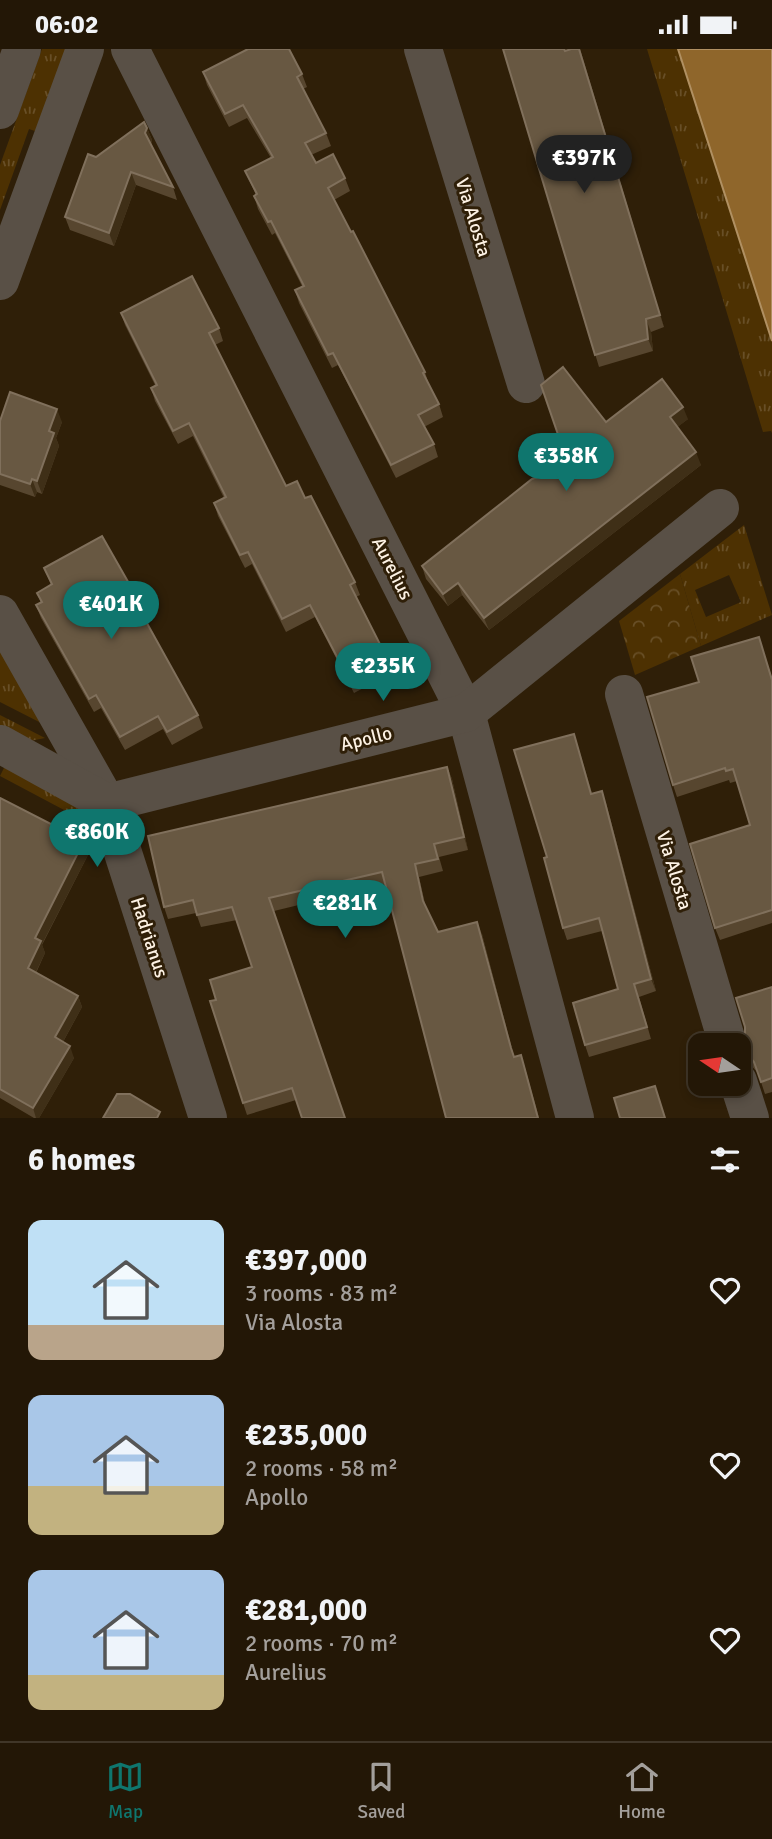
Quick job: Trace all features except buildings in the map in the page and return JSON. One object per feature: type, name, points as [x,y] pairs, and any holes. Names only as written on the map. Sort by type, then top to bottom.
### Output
[{"type":"street","points":[[0,110],[23,49]]},
{"type":"street","points":[[0,281],[85,49]]},
{"type":"street","name":"Aurelius","points":[[130,49],[466,713],[575,1118]]},
{"type":"street","name":"Via Alosta","points":[[422,49],[526,384]]},
{"type":"street","name":"Apollo","points":[[107,803],[466,713],[720,508]]},
{"type":"street","name":"Hadrianus","points":[[0,614],[107,803],[208,1118]]},
{"type":"street","name":"Via Alosta","points":[[624,694],[724,1033]]},
{"type":"street","points":[[0,744],[107,803]]},
{"type":"street","points":[[743,1096],[750,1118]]},
{"type":"green space","points":[[42,49],[69,49],[38,132],[29,129],[0,210],[0,165]]},
{"type":"green space","points":[[647,49],[678,49],[772,341],[772,433],[763,432]]},
{"type":"green space","points":[[744,525],[772,615],[701,646],[680,574]],"holes":[[[729,575],[741,602],[706,617],[695,590]]]},
{"type":"green space","points":[[680,574],[701,646],[635,675],[619,621]]},
{"type":"green space","points":[[0,635],[49,727],[0,702]]},
{"type":"green space","points":[[0,715],[45,738],[30,741],[0,726]]},
{"type":"green space","points":[[5,766],[89,812],[98,828],[0,776]]},
{"type":"shaded area","points":[[678,49],[772,49],[772,341]]}]
